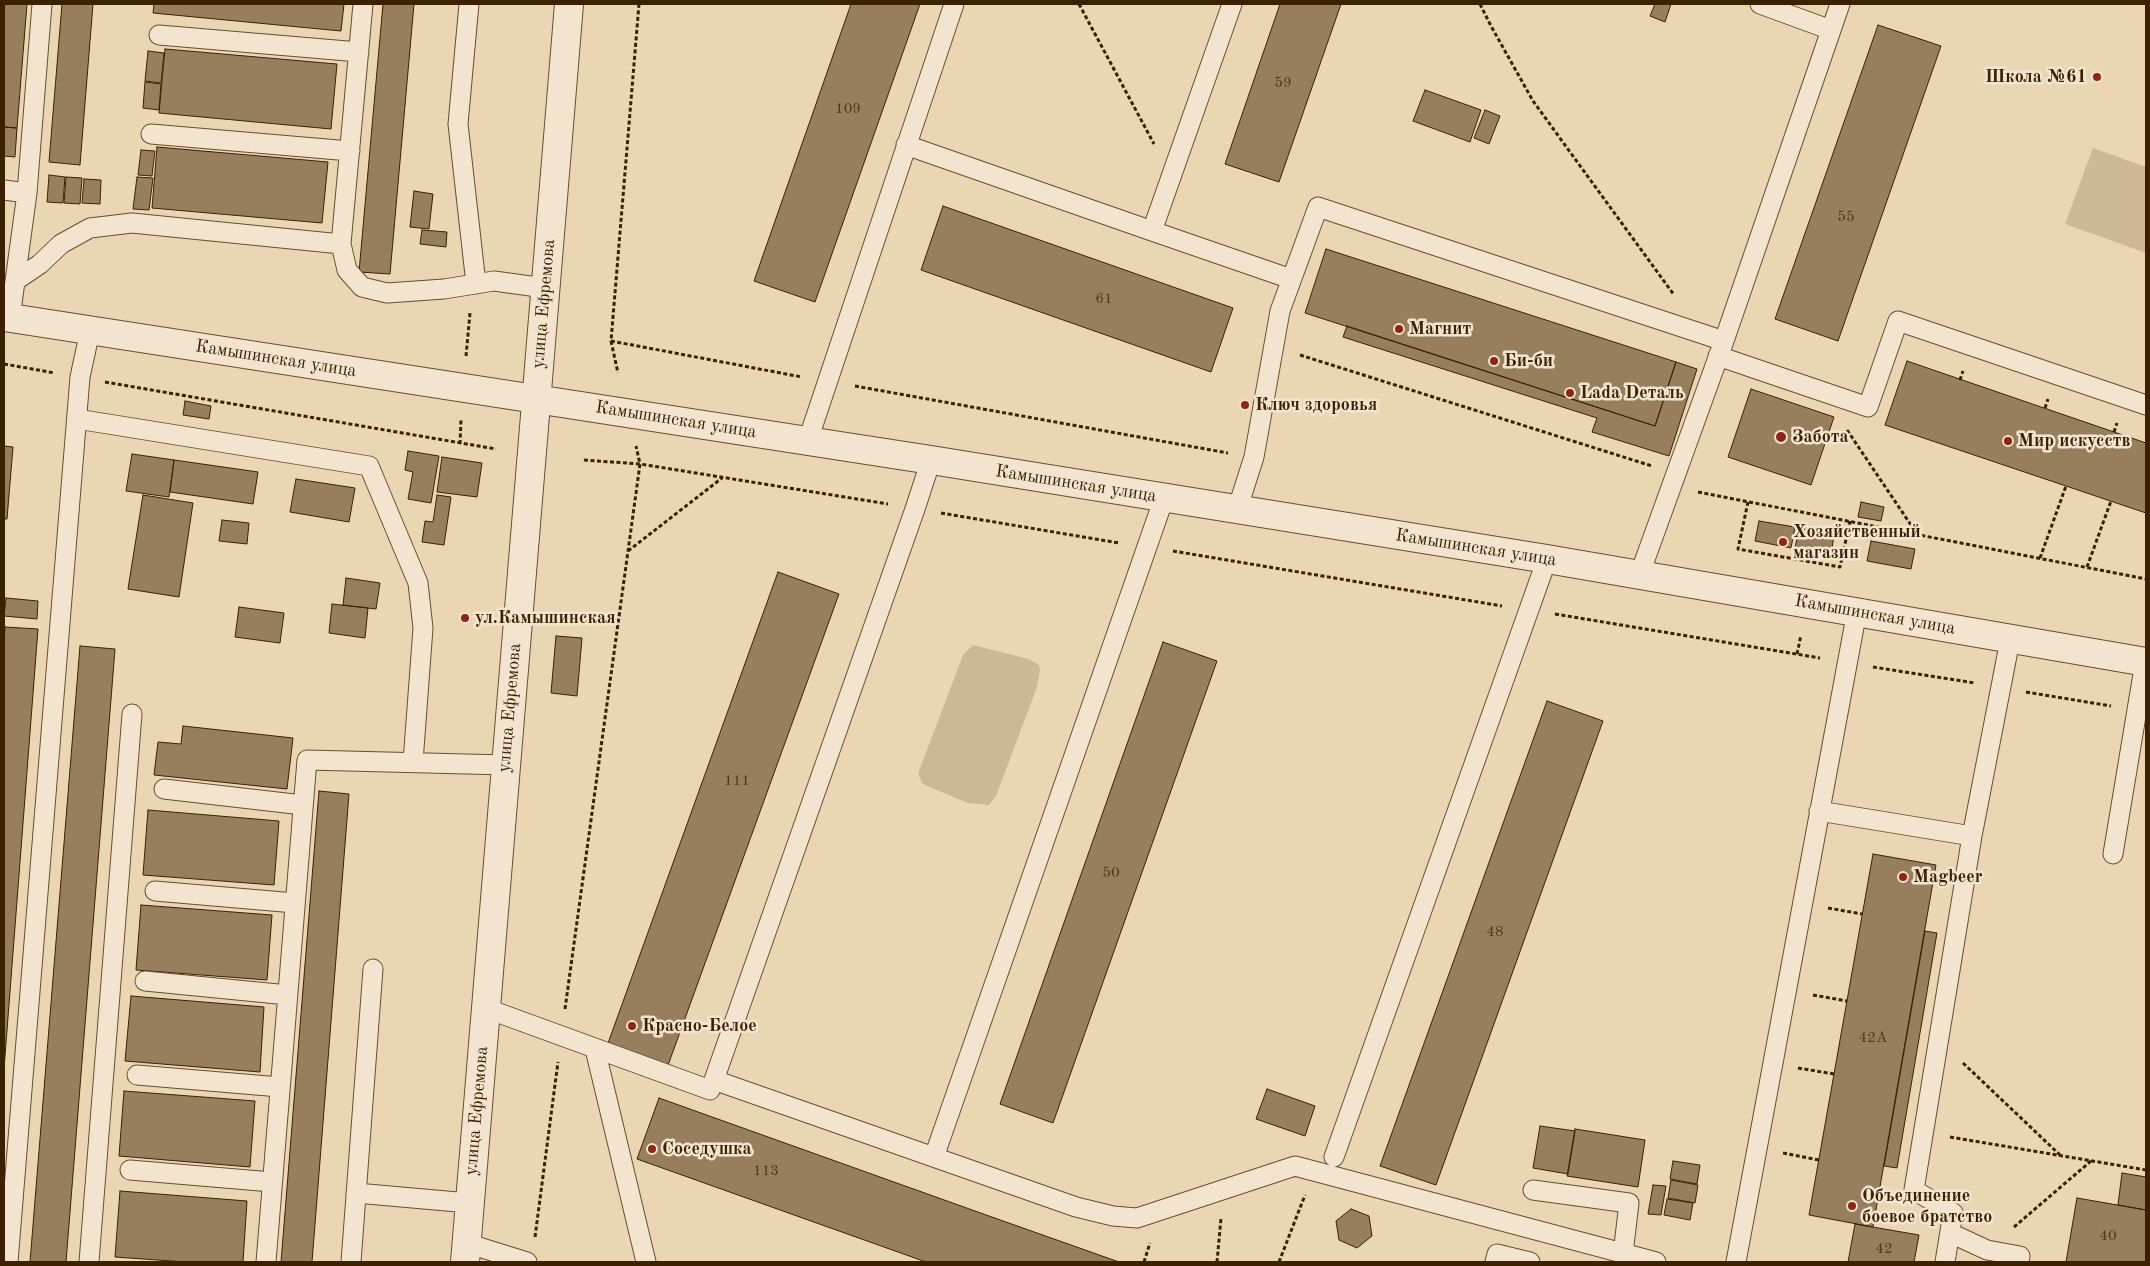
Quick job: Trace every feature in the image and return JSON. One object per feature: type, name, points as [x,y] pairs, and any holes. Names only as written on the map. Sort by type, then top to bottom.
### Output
[{"type":"street","name":"улица Ефремова","points":[[465,1253],[569,4]]},
{"type":"street","name":"Камышинская улица","points":[[7,317],[808,440],[1547,559],[2146,662]]},
{"type":"lane","points":[[7,317],[15,280],[27,193],[42,4]]},
{"type":"lane","points":[[363,4],[341,244],[347,270],[362,287],[387,292],[406,293],[494,281],[545,288]]},
{"type":"lane","points":[[468,4],[458,124],[474,284]]},
{"type":"lane","points":[[808,440],[954,4]]},
{"type":"lane","points":[[1152,231],[1232,4]]},
{"type":"lane","points":[[1760,4],[1831,30]]},
{"type":"lane","points":[[1640,576],[1840,4]]},
{"type":"lane","points":[[158,35],[359,52]]},
{"type":"lane","points":[[150,134],[350,151]]},
{"type":"lane","points":[[906,145],[1291,279]]},
{"type":"lane","points":[[4,190],[27,193]]},
{"type":"lane","points":[[1237,510],[1254,458],[1280,311],[1318,207],[1702,334],[1721,348],[1868,407],[1898,320],[2146,404]]},
{"type":"lane","points":[[15,280],[40,264],[61,244],[90,228],[132,223],[341,244]]},
{"type":"lane","points":[[8,1262],[76,419],[80,377],[90,331]]},
{"type":"lane","points":[[76,419],[369,466],[418,583],[423,628],[413,762]]},
{"type":"lane","points":[[486,1008],[710,1090],[916,509],[931,460]]},
{"type":"lane","points":[[934,1157],[1164,498]]},
{"type":"lane","points":[[1334,1156],[1547,559]]},
{"type":"lane","points":[[1736,1262],[1856,612]]},
{"type":"lane","points":[[1944,1262],[1953,1213],[1914,1190],[1972,836],[2010,640]]},
{"type":"lane","points":[[2113,854],[2146,662]]},
{"type":"lane","points":[[89,1262],[132,714]]},
{"type":"lane","points":[[266,1262],[306,760],[506,765]]},
{"type":"lane","points":[[164,789],[303,805]]},
{"type":"lane","points":[[1819,810],[1972,836]]},
{"type":"lane","points":[[155,891],[295,903]]},
{"type":"lane","points":[[351,1262],[373,969]]},
{"type":"lane","points":[[145,981],[288,995]]},
{"type":"lane","points":[[595,1049],[646,1262]]},
{"type":"lane","points":[[137,1074],[280,1087]]},
{"type":"lane","points":[[714,1080],[1076,1208],[1113,1216],[1137,1218],[1295,1166],[1656,1262]]},
{"type":"lane","points":[[130,1170],[272,1182]]},
{"type":"lane","points":[[1533,1190],[1629,1204],[1623,1254]]},
{"type":"lane","points":[[356,1193],[469,1203]]},
{"type":"lane","points":[[1959,1238],[1987,1250],[2020,1256],[2019,1262]]},
{"type":"lane","points":[[465,1253],[527,1262]]},
{"type":"lane","points":[[1495,1262],[1497,1254],[1530,1262]]},
{"type":"path","points":[[1079,4],[1171,175]]},
{"type":"path","points":[[1480,4],[1490,26],[1534,101],[1702,334]]},
{"type":"path","points":[[466,361],[474,284]]},
{"type":"path","points":[[611,341],[618,373]]},
{"type":"path","points":[[1290,352],[1656,467],[1672,487],[2146,579]]},
{"type":"path","points":[[4,364],[496,449]]},
{"type":"path","points":[[1853,402],[1845,427],[1918,535]]},
{"type":"path","points":[[460,444],[461,420]]},
{"type":"path","points":[[535,1243],[640,464],[635,440]]},
{"type":"path","points":[[584,460],[640,464],[723,477],[2137,710]]},
{"type":"path","points":[[628,551],[723,477]]},
{"type":"path","points":[[2040,558],[2066,486]]},
{"type":"path","points":[[2086,567],[2111,501]]},
{"type":"path","points":[[1748,502],[1738,549],[1840,567],[1850,521]]},
{"type":"path","points":[[1797,654],[1802,627]]},
{"type":"path","points":[[1827,907],[1862,914]]},
{"type":"path","points":[[1811,995],[1847,1001]]},
{"type":"path","points":[[1939,1040],[2061,1156]]},
{"type":"path","points":[[1788,1066],[1834,1074]]},
{"type":"path","points":[[1924,1133],[2146,1170]]},
{"type":"path","points":[[1782,1153],[1819,1160]]},
{"type":"path","points":[[1987,1250],[2091,1161]]},
{"type":"path","points":[[1279,1262],[1314,1172]]},
{"type":"path","points":[[1217,1262],[1223,1190]]},
{"type":"shaded area","points":[[2093,148],[2146,167],[2146,253],[2065,224]]},
{"type":"shaded area","points":[[973,645],[1029,659],[1039,665],[1040,670],[1037,687],[996,796],[989,805],[968,803],[927,786],[922,783],[919,776],[919,771],[963,655]]},
{"type":"building","points":[[4,4],[27,4],[17,128],[4,127]]},
{"type":"building","points":[[62,4],[93,4],[80,165],[49,162]]},
{"type":"building","points":[[154,4],[344,4],[341,31],[153,13]]},
{"type":"building","points":[[383,4],[414,4],[390,274],[359,272]]},
{"type":"building","points":[[851,4],[920,4],[815,302],[754,281]]},
{"type":"building","points":[[1280,4],[1341,4],[1279,182],[1225,164]]},
{"type":"building","points":[[1655,4],[1671,4],[1665,22],[1650,16]]},
{"type":"building","points":[[1878,25],[1941,46],[1838,341],[1775,319]]},
{"type":"building","points":[[165,49],[337,64],[331,129],[159,113]]},
{"type":"building","points":[[148,51],[164,53],[161,83],[145,81]]},
{"type":"building","points":[[145,82],[161,84],[159,110],[143,108]]},
{"type":"building","points":[[1425,90],[1481,110],[1470,142],[1413,121]]},
{"type":"building","points":[[1485,110],[1500,116],[1489,144],[1474,138]]},
{"type":"building","points":[[4,127],[17,128],[15,157],[4,156]]},
{"type":"building","points":[[157,147],[328,162],[322,223],[152,208]]},
{"type":"building","points":[[141,150],[155,151],[152,176],[138,175]]},
{"type":"building","points":[[49,175],[65,177],[63,203],[47,202]]},
{"type":"building","points":[[66,177],[82,178],[80,204],[64,203]]},
{"type":"building","points":[[137,177],[153,178],[149,210],[133,209]]},
{"type":"building","points":[[84,179],[101,180],[100,204],[82,203]]},
{"type":"building","points":[[414,191],[433,194],[429,229],[410,227]]},
{"type":"building","points":[[943,206],[1233,308],[1211,372],[921,270]]},
{"type":"building","points":[[422,230],[447,232],[446,247],[420,244]]},
{"type":"building","points":[[1326,249],[1676,362],[1655,426],[1305,313]]},
{"type":"building","points":[[1347,326],[1655,426],[1676,362],[1697,369],[1669,456],[1592,432],[1597,418],[1343,337]]},
{"type":"building","points":[[1907,361],[2146,443],[2146,513],[1885,425]]},
{"type":"building","name":"Забота","points":[[1751,389],[1834,417],[1811,485],[1728,457]]},
{"type":"building","points":[[185,401],[211,406],[209,419],[183,415]]},
{"type":"building","points":[[4,446],[13,447],[7,519],[4,519]]},
{"type":"building","points":[[408,451],[439,456],[431,503],[408,499],[413,472],[405,470]]},
{"type":"building","points":[[132,454],[174,460],[169,497],[126,491]]},
{"type":"building","points":[[442,457],[482,463],[477,497],[437,492]]},
{"type":"building","points":[[174,460],[258,472],[253,504],[170,492]]},
{"type":"building","points":[[296,479],[355,488],[349,522],[290,512]]},
{"type":"building","points":[[143,495],[193,503],[179,597],[128,589]]},
{"type":"building","points":[[437,495],[451,497],[444,545],[422,542],[425,521],[433,522]]},
{"type":"building","points":[[1861,502],[1884,507],[1881,521],[1858,517]]},
{"type":"building","points":[[222,520],[249,523],[247,544],[219,541]]},
{"type":"building","points":[[1759,521],[1795,527],[1791,548],[1755,541]]},
{"type":"building","points":[[1799,528],[1834,535],[1831,555],[1795,548]]},
{"type":"building","points":[[1871,541],[1915,549],[1911,569],[1867,561]]},
{"type":"building","points":[[778,572],[839,594],[667,1068],[607,1046]]},
{"type":"building","points":[[346,578],[380,583],[376,609],[343,605]]},
{"type":"building","points":[[6,598],[38,601],[37,619],[4,616]]},
{"type":"building","points":[[332,604],[368,608],[365,638],[329,633]]},
{"type":"building","points":[[239,607],[284,613],[280,643],[235,637]]},
{"type":"building","points":[[5,627],[38,629],[4,1069],[4,647]]},
{"type":"building","points":[[556,636],[582,638],[577,696],[551,693]]},
{"type":"building","points":[[1163,642],[1217,661],[1053,1123],[1000,1104]]},
{"type":"building","points":[[80,646],[115,649],[66,1262],[30,1262]]},
{"type":"building","points":[[1547,701],[1603,721],[1436,1185],[1380,1166]]},
{"type":"building","points":[[183,726],[293,738],[287,789],[154,775],[158,742],[181,744]]},
{"type":"building","points":[[319,791],[349,794],[312,1262],[281,1262]]},
{"type":"building","points":[[148,810],[279,821],[274,885],[143,875]]},
{"type":"building","points":[[1873,854],[1936,865],[1873,1227],[1809,1215]]},
{"type":"building","points":[[141,905],[272,915],[267,980],[136,970]]},
{"type":"building","points":[[1925,931],[1937,933],[1897,1168],[1884,1166]]},
{"type":"building","points":[[131,996],[264,1007],[260,1072],[125,1061]]},
{"type":"building","points":[[1267,1089],[1315,1106],[1305,1136],[1256,1119]]},
{"type":"building","points":[[124,1091],[255,1101],[250,1167],[119,1156]]},
{"type":"building","points":[[659,1098],[1119,1262],[926,1262],[637,1159]]},
{"type":"building","points":[[1540,1126],[1575,1131],[1568,1174],[1533,1168]]},
{"type":"building","points":[[1575,1129],[1645,1140],[1638,1187],[1567,1176]]},
{"type":"building","points":[[1673,1161],[1700,1165],[1697,1184],[1670,1179]]},
{"type":"building","points":[[2122,1173],[2146,1177],[2146,1210],[2118,1205]]},
{"type":"building","points":[[1671,1180],[1698,1185],[1695,1203],[1668,1198]]},
{"type":"building","points":[[1653,1185],[1666,1186],[1661,1215],[1648,1214]]},
{"type":"building","points":[[120,1191],[247,1201],[243,1262],[186,1262],[115,1257]]},
{"type":"building","points":[[2077,1198],[2146,1210],[2146,1262],[2066,1262]]},
{"type":"building","points":[[1667,1199],[1693,1203],[1690,1220],[1664,1215]]},
{"type":"building","points":[[1351,1209],[1369,1216],[1372,1236],[1357,1248],[1339,1240],[1336,1221]]},
{"type":"building","points":[[1855,1224],[1919,1235],[1914,1262],[1848,1262]]},
{"type":"place","name":"Школа №61","points":[[2097,77]]},
{"type":"place","name":"Магнит","points":[[1399,329]]},
{"type":"place","name":"Би-би","points":[[1494,361]]},
{"type":"place","name":"Lada Dеталь","points":[[1570,393]]},
{"type":"place","name":"Ключ здоровья","points":[[1245,405]]},
{"type":"place","name":"Забота","points":[[1781,437]]},
{"type":"place","name":"Мир искусств","points":[[2008,441]]},
{"type":"place","name":"Хозяйственный магазин","points":[[1783,542]]},
{"type":"place","name":"ул.Камышинская","points":[[465,618]]},
{"type":"place","name":"Magbeer","points":[[1903,877]]},
{"type":"place","name":"Красно-Белое","points":[[632,1026]]},
{"type":"place","name":"Соседушка","points":[[652,1149]]},
{"type":"place","name":"Объединение боевое братство","points":[[1852,1206]]}]
